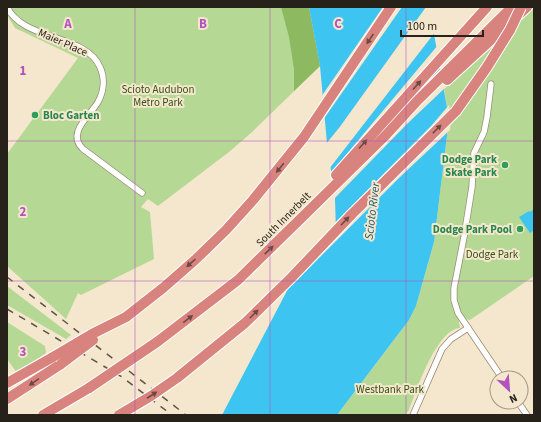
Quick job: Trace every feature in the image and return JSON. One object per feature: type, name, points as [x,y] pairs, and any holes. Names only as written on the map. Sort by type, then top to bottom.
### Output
[{"type":"highway","points":[[7,399],[57,361],[126,317],[163,288],[226,230],[304,138],[391,7]]},
{"type":"highway","points":[[299,220],[355,153],[487,7]]},
{"type":"highway","name":"South Innerbelt","points":[[43,415],[89,388],[157,342],[238,280],[512,7]]},
{"type":"highway","points":[[119,415],[177,378],[245,323],[456,111],[487,67],[510,30],[521,7]]},
{"type":"highway","points":[[407,113],[421,105],[527,7]]},
{"type":"highway","points":[[7,383],[57,361]]},
{"type":"highway","points":[[55,415],[89,388]]},
{"type":"street","name":"Maier Place","points":[[7,7],[14,18],[22,23],[82,48],[96,59],[103,74],[103,88],[98,103],[78,129],[78,142],[83,149],[142,193]]},
{"type":"street","points":[[491,84],[484,132],[474,153],[471,194],[454,288],[454,300],[457,311],[496,370]]},
{"type":"street","points":[[413,415],[442,349],[451,339],[468,328]]},
{"type":"green space","name":"Scioto Audubon Metro Park","points":[[7,7],[309,7],[320,66],[251,133],[229,152],[158,206],[148,199],[141,207],[150,212],[154,259],[81,295],[78,293],[66,319],[7,266],[7,154],[78,58],[15,28],[7,15]]},
{"type":"green space","points":[[281,7],[309,7],[320,66],[294,91],[294,69],[289,37]]},
{"type":"green space","name":"Dodge Park","points":[[534,8],[534,276],[470,320],[458,317],[460,328],[451,331],[435,350],[428,362],[409,410],[405,415],[337,415],[409,320],[416,306],[434,242],[449,119],[444,89]]},
{"type":"green space","points":[[7,286],[71,335],[66,339],[7,305]]},
{"type":"green space","points":[[7,322],[45,346],[46,353],[17,373],[7,359]]},
{"type":"water","name":"Scioto River","points":[[309,7],[431,7],[434,34],[449,119],[434,242],[416,306],[409,320],[337,415],[222,415],[290,285],[336,234],[335,198],[327,143],[320,66]]},
{"type":"water","points":[[534,209],[534,230],[530,233],[519,217]]},
{"type":"pier","points":[[383,7],[402,7],[323,120],[321,97]]},
{"type":"pier","points":[[426,7],[433,7],[436,31],[329,169],[325,145],[339,128]]},
{"type":"pier","points":[[438,45],[442,63],[400,110],[442,67],[446,87],[407,124],[333,200],[330,174]]},
{"type":"pier","points":[[449,105],[451,119],[450,130],[399,178],[283,294],[289,284],[334,233],[334,224],[432,125]]},
{"type":"railway","points":[[7,277],[186,415]]},
{"type":"railway","points":[[7,309],[122,377],[172,415]]},
{"type":"place","name":"Bloc Garten","points":[[35,115]]},
{"type":"place","name":"Dodge Park Skate Park","points":[[505,165]]},
{"type":"place","name":"Dodge Park Pool","points":[[520,229]]},
{"type":"park label","name":"Westbank Park","points":[[390,389]]}]
